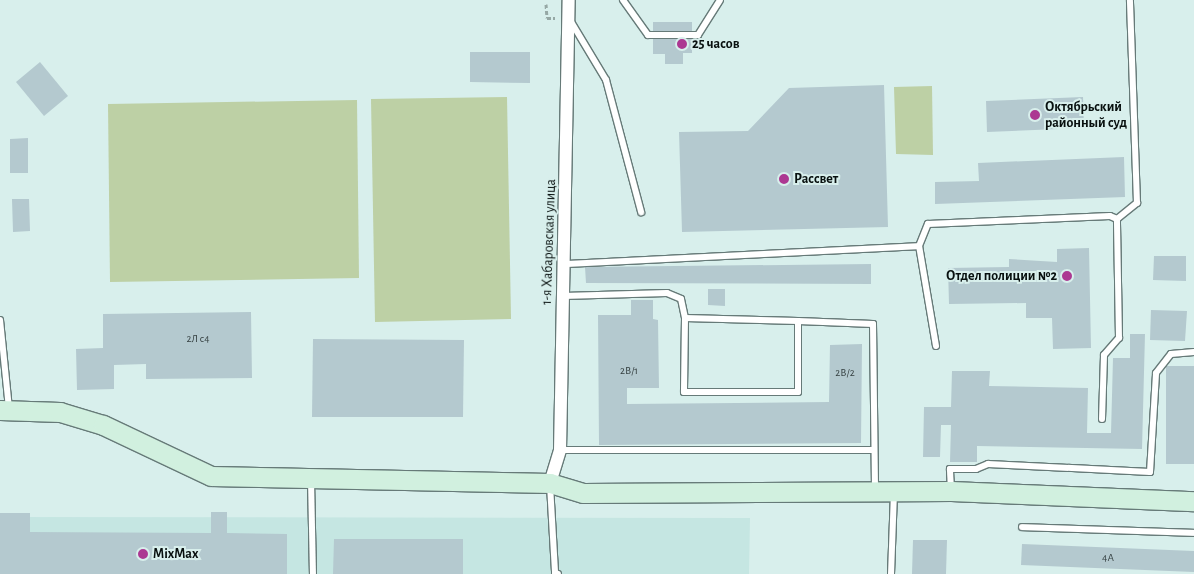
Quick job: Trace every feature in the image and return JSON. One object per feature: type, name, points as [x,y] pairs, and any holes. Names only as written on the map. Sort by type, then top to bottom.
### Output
[{"type":"street","name":"1-я Хабаровская улица","points":[[550,483],[560,450],[569,0]]},
{"type":"street","points":[[5,410],[60,412],[103,425],[211,476],[550,483],[583,493],[951,491],[1194,500]]},
{"type":"lane","points":[[623,0],[648,35],[698,35],[720,0]]},
{"type":"lane","points":[[1117,219],[1137,203],[1130,0]]},
{"type":"lane","points":[[570,19],[606,80],[641,212]]},
{"type":"lane","points":[[936,346],[919,246],[928,224],[1110,216],[1117,219]]},
{"type":"lane","points":[[1102,420],[1104,355],[1118,338],[1117,219]]},
{"type":"lane","points":[[565,264],[919,246]]},
{"type":"lane","points":[[563,296],[667,293],[681,299],[685,318],[684,392],[798,392],[798,322]]},
{"type":"lane","points":[[685,318],[873,324],[874,450],[885,492],[891,574]]},
{"type":"lane","points":[[0,320],[5,410]]},
{"type":"lane","points":[[951,491],[950,469],[976,469],[988,464],[1150,472],[1156,373],[1171,354],[1194,352]]},
{"type":"lane","points":[[560,450],[874,450]]},
{"type":"lane","points":[[311,477],[313,574]]},
{"type":"lane","points":[[550,483],[555,573],[558,574]]},
{"type":"lane","points":[[1022,528],[1194,533]]},
{"type":"path","points":[[546,4],[547,18],[555,18]]},
{"type":"shaded area","points":[[0,517],[750,518],[749,574],[0,574]]},
{"type":"green space","points":[[932,86],[933,155],[896,154],[894,87]]},
{"type":"green space","points":[[507,97],[511,319],[375,322],[371,99]]},
{"type":"green space","points":[[357,100],[359,278],[110,282],[108,104]]},
{"type":"building","points":[[653,22],[692,22],[692,53],[683,53],[683,64],[665,64],[665,54],[653,54]]},
{"type":"building","points":[[470,52],[530,52],[530,83],[470,82]]},
{"type":"building","points":[[40,62],[68,96],[44,116],[16,82]]},
{"type":"building","name":"Рассвет","points":[[884,85],[888,227],[682,232],[679,132],[748,131],[789,88]]},
{"type":"building","name":"Октябрьский районный суд","points":[[1083,97],[1084,128],[987,132],[986,101]]},
{"type":"building","points":[[28,138],[28,173],[10,173],[10,139]]},
{"type":"building","points":[[1124,157],[1125,197],[935,204],[935,182],[979,181],[978,163]]},
{"type":"building","points":[[12,199],[29,199],[30,231],[13,232]]},
{"type":"building","points":[[1089,248],[1091,348],[1053,349],[1052,318],[1026,318],[1026,303],[949,304],[948,268],[1009,267],[1009,259],[1057,262],[1057,249]]},
{"type":"building","points":[[1154,256],[1186,256],[1186,281],[1153,280]]},
{"type":"building","points":[[871,264],[871,284],[586,283],[585,267]]},
{"type":"building","points":[[708,289],[725,289],[725,306],[708,305]]},
{"type":"building","points":[[631,300],[653,300],[653,319],[658,320],[659,388],[627,388],[627,404],[829,402],[830,345],[862,344],[861,443],[599,445],[598,315],[631,315]]},
{"type":"building","points":[[1151,310],[1187,311],[1185,341],[1150,340]]},
{"type":"building","points":[[251,312],[252,378],[146,379],[146,364],[114,365],[114,389],[77,390],[76,349],[103,348],[103,314]]},
{"type":"building","points":[[1130,334],[1145,334],[1142,449],[977,446],[977,462],[950,462],[951,425],[941,425],[940,457],[923,457],[924,407],[951,407],[952,371],[990,371],[989,386],[1088,388],[1087,433],[1111,433],[1113,358],[1130,358]]},
{"type":"building","points":[[313,339],[464,340],[463,417],[312,417]]},
{"type":"building","points":[[1166,366],[1194,366],[1194,464],[1166,464]]},
{"type":"building","name":"MixMax","points":[[211,512],[227,512],[227,533],[287,534],[287,574],[0,574],[0,513],[30,513],[30,532],[211,533]]},
{"type":"building","points":[[334,539],[463,539],[463,574],[333,574]]},
{"type":"building","points":[[913,540],[947,540],[946,574],[912,574]]},
{"type":"building","points":[[1022,544],[1194,551],[1194,572],[1021,565]]},
{"type":"place","name":"25 часов","points":[[682,44]]},
{"type":"place","name":"Октябрьский районный суд","points":[[1035,115]]},
{"type":"place","name":"Рассвет","points":[[784,179]]},
{"type":"place","name":"Отдел полиции №2","points":[[1067,276]]},
{"type":"place","name":"MixMax","points":[[143,554]]}]
